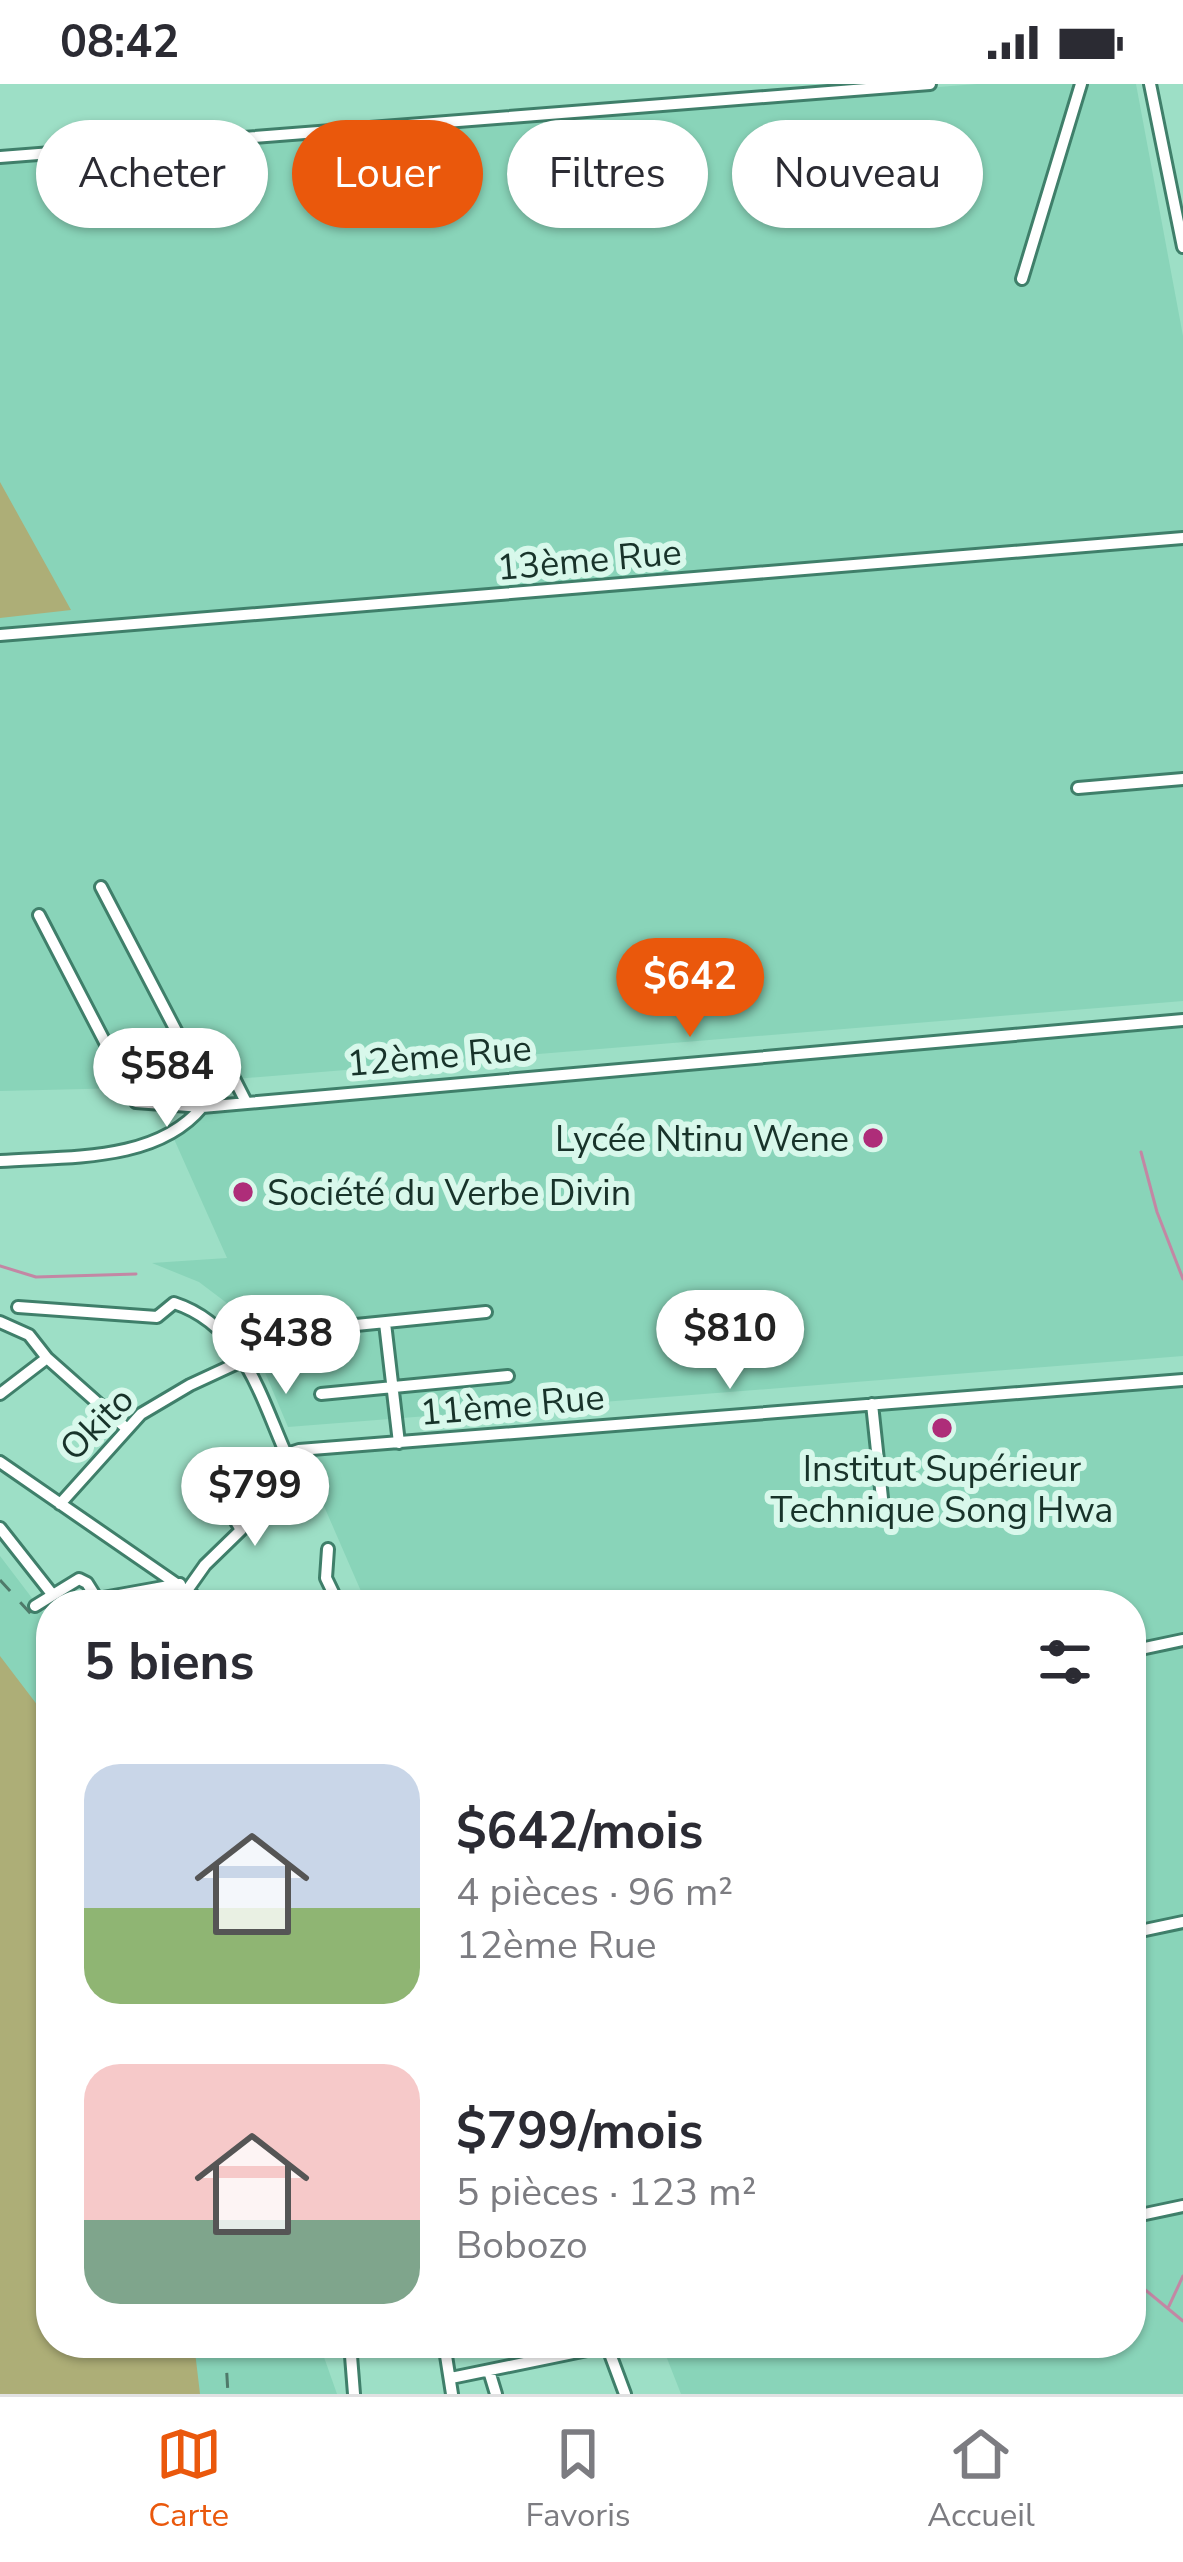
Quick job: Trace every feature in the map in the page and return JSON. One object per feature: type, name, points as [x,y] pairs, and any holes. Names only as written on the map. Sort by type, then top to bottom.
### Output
[{"type":"street","points":[[0,157],[931,84]]},
{"type":"street","points":[[1022,279],[1081,84]]},
{"type":"street","points":[[1150,84],[1183,247]]},
{"type":"street","name":"13ème Rue","points":[[0,635],[1183,538]]},
{"type":"street","points":[[1078,788],[1183,779]]},
{"type":"street","points":[[101,887],[184,1046],[216,1043],[246,1102]]},
{"type":"street","points":[[39,914],[136,1102],[202,1107]]},
{"type":"street","name":"12ème Rue","points":[[0,1162],[127,1149],[164,1137],[202,1107],[1183,1020]]},
{"type":"street","points":[[18,1307],[157,1317],[178,1304],[218,1327],[244,1360],[286,1454]]},
{"type":"street","points":[[276,1333],[486,1312]]},
{"type":"street","points":[[0,1322],[29,1335],[47,1358],[126,1428]]},
{"type":"street","points":[[385,1323],[399,1443]]},
{"type":"street","points":[[0,1394],[47,1358]]},
{"type":"street","name":"Okito","points":[[59,1504],[126,1428],[154,1404],[244,1360]]},
{"type":"street","points":[[321,1394],[508,1376]]},
{"type":"street","name":"11ème Rue","points":[[212,1487],[286,1454],[1183,1380]]},
{"type":"street","points":[[872,1404],[884,1517]]},
{"type":"street","points":[[0,1462],[188,1590]]},
{"type":"street","points":[[162,1590],[184,1587],[242,1530],[224,1501]]},
{"type":"street","points":[[0,1528],[49,1590]]},
{"type":"street","points":[[328,1549],[326,1577],[332,1590]]},
{"type":"street","points":[[59,1590],[79,1579],[91,1590]]},
{"type":"street","points":[[1146,1648],[1183,1640]]},
{"type":"street","points":[[1146,1930],[1183,1922]]},
{"type":"street","points":[[1146,2214],[1183,2206]]},
{"type":"street","points":[[351,2358],[354,2394]]},
{"type":"street","points":[[447,2358],[452,2394]]},
{"type":"street","points":[[451,2378],[549,2358]]},
{"type":"street","points":[[611,2358],[625,2394]]},
{"type":"street","points":[[488,2372],[496,2394]]},
{"type":"shaded area","points":[[977,84],[1136,84],[1183,336],[1183,1001],[127,1088],[0,1091],[0,160],[36,157],[36,228],[268,228],[268,139],[292,137],[292,228],[483,228],[483,122],[507,121],[507,228],[708,228],[708,120],[514,120]]},
{"type":"shaded area","points":[[0,482],[71,610],[0,618]]},
{"type":"shaded area","points":[[1183,1022],[1183,1356],[288,1427],[240,1313],[199,1282],[152,1263],[227,1258],[170,1130],[200,1113]]},
{"type":"shaded area","points":[[1183,1387],[1183,2394],[681,2394],[667,2358],[1146,2358],[1146,1590],[360,1590],[300,1451]]},
{"type":"shaded area","points":[[0,1556],[36,1603],[36,2358],[324,2358],[337,2394],[0,2394]]},
{"type":"shaded area","points":[[0,1656],[36,1703],[36,2358],[196,2358],[200,2394],[0,2394]]},
{"type":"waterway","points":[[1141,1152],[1157,1212],[1183,1279]]},
{"type":"waterway","points":[[0,1266],[36,1277],[136,1274]]},
{"type":"waterway","points":[[1169,2306],[1183,2276]]},
{"type":"waterway","points":[[1146,2290],[1183,2321]]},
{"type":"railway","points":[[0,1580],[36,1620]]},
{"type":"railway","points":[[226,2358],[228,2394]]},
{"type":"place","name":"Lycée Ntinu Wene","points":[[873,1138]]},
{"type":"place","name":"Société du Verbe Divin","points":[[243,1192]]},
{"type":"place","name":"Institut Supérieur Technique Song Hwa","points":[[942,1428]]}]
